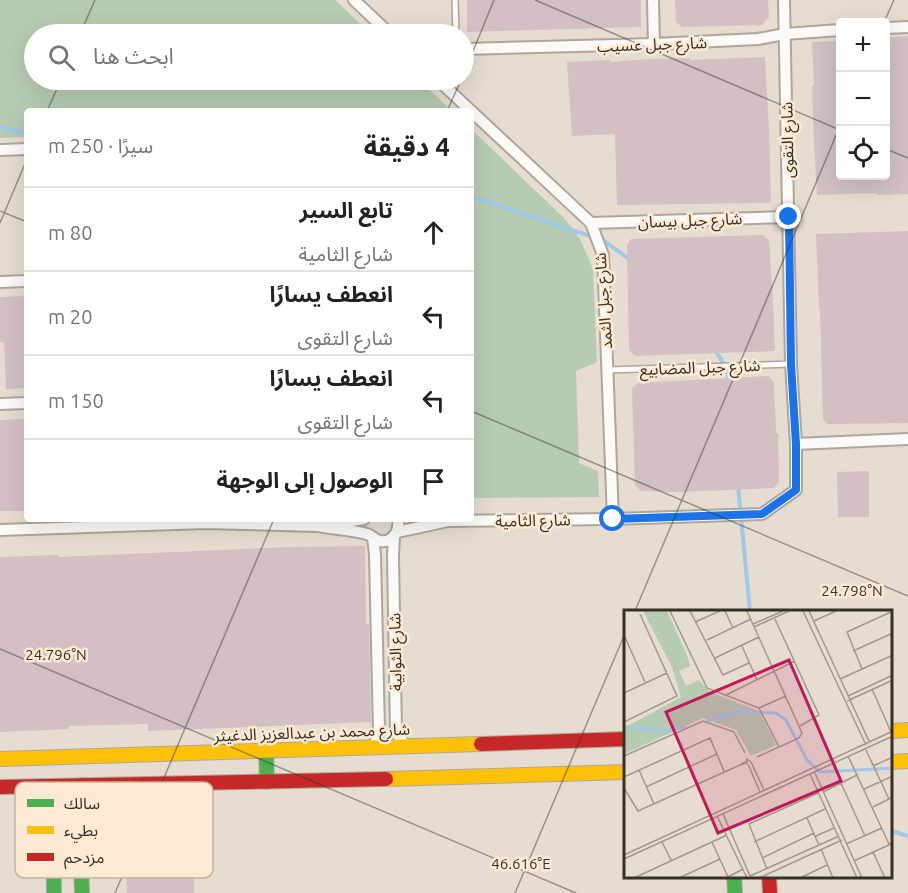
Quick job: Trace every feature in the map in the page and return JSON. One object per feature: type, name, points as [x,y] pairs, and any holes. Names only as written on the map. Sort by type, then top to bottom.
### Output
[{"type":"street","points":[[354,0],[379,24]]},
{"type":"street","points":[[653,0],[654,44]]},
{"type":"street","name":"شارع التقوى","points":[[762,514],[796,490],[796,444],[791,364],[784,0]]},
{"type":"street","points":[[890,28],[908,27]]},
{"type":"street","name":"شارع جبل عسيب","points":[[474,49],[758,39],[785,34],[836,30]]},
{"type":"street","points":[[474,52],[479,49]]},
{"type":"street","name":"شارع جبل الثمد","points":[[455,90],[474,108]]},
{"type":"street","name":"شارع جبل الثمد","points":[[474,108],[591,223],[603,255],[613,519]]},
{"type":"street","points":[[0,150],[24,149]]},
{"type":"street","name":"شارع جبل بيسان","points":[[591,223],[789,217]]},
{"type":"street","points":[[0,282],[24,281]]},
{"type":"street","points":[[0,404],[24,403]]},
{"type":"street","points":[[796,444],[908,439]]},
{"type":"street","name":"شارع الثامية","points":[[474,520],[613,519],[762,514]]},
{"type":"street","points":[[0,530],[182,522]]},
{"type":"street","points":[[228,522],[318,526],[345,522]]},
{"type":"street","name":"شارع الثوابية","points":[[365,522],[375,555],[379,731],[374,747]]},
{"type":"street","name":"شارع الثوابية","points":[[398,522],[393,556],[396,732],[406,746]]},
{"type":"street","name":"شارع الثامية","points":[[318,526],[371,536],[378,541],[384,541],[396,534],[435,522]]},
{"type":"street","name":"شارع محمد بن عبدالعزيز الدغيثر","points":[[0,759],[624,739]]},
{"type":"street","points":[[266,750],[267,782]]},
{"type":"street","points":[[893,762],[908,761]]},
{"type":"street","points":[[213,783],[624,772]]},
{"type":"street","points":[[0,787],[15,787]]},
{"type":"street","points":[[54,878],[54,893]]},
{"type":"street","points":[[82,878],[82,893]]},
{"type":"street","points":[[734,878],[735,893]]},
{"type":"street","points":[[769,878],[770,893]]},
{"type":"lane","points":[[455,0],[456,24]]},
{"type":"lane","name":"شارع جبل المضابيع","points":[[608,370],[791,364]]},
{"type":"green space","points":[[0,0],[335,0],[360,24],[24,24],[24,90],[430,90],[449,108],[24,108],[24,137],[0,138]]},
{"type":"green space","points":[[474,132],[564,218],[580,239],[593,269],[597,362],[576,371],[579,463],[598,471],[599,497],[474,498]]},
{"type":"building","points":[[467,0],[641,0],[641,27],[474,32],[474,24],[467,24]]},
{"type":"building","points":[[675,0],[768,0],[769,17],[762,25],[682,27],[676,22]]},
{"type":"building","points":[[908,36],[908,194],[817,195],[812,42],[836,41],[836,180],[890,180],[890,38]]},
{"type":"building","points":[[765,57],[771,203],[617,205],[615,134],[572,136],[567,62]]},
{"type":"building","points":[[908,231],[908,423],[827,424],[823,419],[816,234]]},
{"type":"building","points":[[764,235],[769,241],[775,351],[635,356],[629,350],[627,245],[631,239]]},
{"type":"building","points":[[24,296],[24,388],[6,389],[4,342],[0,342],[0,297]]},
{"type":"building","points":[[768,376],[774,382],[776,433],[778,433],[779,482],[774,488],[677,492],[641,491],[635,485],[632,388],[638,383]]},
{"type":"building","points":[[24,419],[24,511],[0,511],[0,420]]},
{"type":"building","points":[[869,471],[869,517],[838,517],[837,472]]},
{"type":"building","points":[[365,546],[371,722],[148,731],[148,724],[69,726],[69,729],[0,732],[0,557]]},
{"type":"building","points":[[126,878],[194,878],[194,893],[127,893]]},
{"type":"waterway","points":[[0,127],[24,133]]},
{"type":"waterway","points":[[474,197],[593,237]]},
{"type":"waterway","points":[[600,239],[630,260]]},
{"type":"waterway","points":[[715,350],[728,370],[729,383]]},
{"type":"waterway","points":[[738,486],[750,610]]},
{"type":"waterway","points":[[893,831],[908,836]]},
{"type":"traffic: fast","points":[[266,750],[267,782]]},
{"type":"traffic: fast","points":[[54,878],[54,893]]},
{"type":"traffic: fast","points":[[82,878],[82,893]]},
{"type":"traffic: fast","points":[[734,878],[735,893]]},
{"type":"traffic: slow","points":[[893,731],[908,730]]},
{"type":"traffic: slow","points":[[0,759],[481,744]]},
{"type":"traffic: slow","points":[[893,762],[908,761]]},
{"type":"traffic: slow","points":[[386,779],[624,772]]},
{"type":"traffic: jam","points":[[481,744],[624,739]]},
{"type":"traffic: jam","points":[[213,783],[386,779]]},
{"type":"traffic: jam","points":[[0,787],[15,787]]},
{"type":"traffic: jam","points":[[769,878],[770,893]]},
{"type":"route","points":[[613,519],[762,514],[796,490],[789,217]]}]
